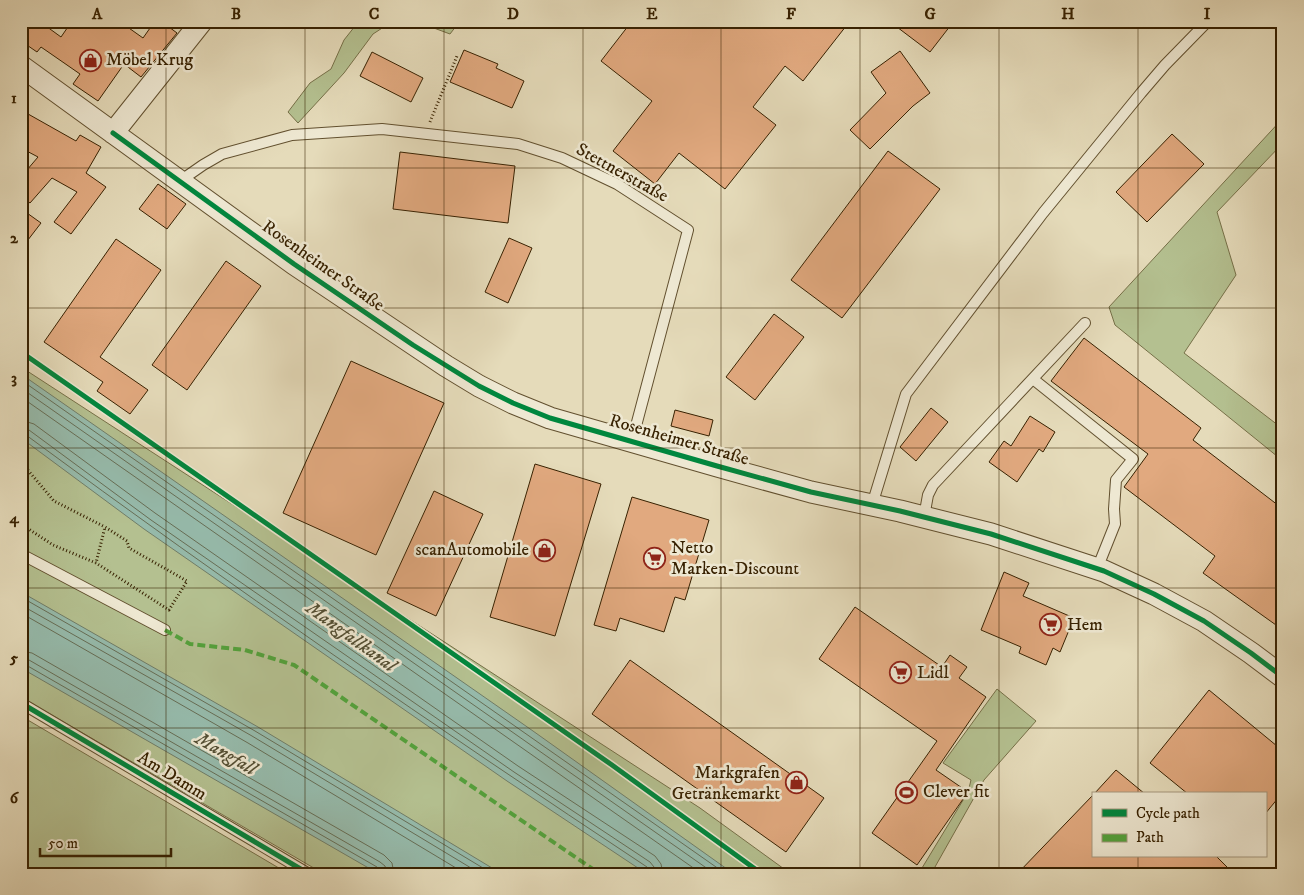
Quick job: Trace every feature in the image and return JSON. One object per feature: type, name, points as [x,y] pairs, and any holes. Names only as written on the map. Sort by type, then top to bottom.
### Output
[{"type":"street","points":[[112,133],[202,21]]},
{"type":"street","name":"Rosenheimer Straße","points":[[23,71],[294,264],[413,345],[479,386],[513,403],[550,418],[811,492],[991,534],[1097,569],[1154,594],[1204,621],[1283,677]]},
{"type":"lane","points":[[872,505],[906,394],[1043,213],[1140,93],[1208,21]]},
{"type":"lane","name":"Stettnerstraße","points":[[180,181],[222,154],[292,135],[382,130],[518,144],[562,158],[617,184],[688,230],[632,441]]},
{"type":"lane","points":[[924,517],[928,495],[933,485],[1085,323]]},
{"type":"lane","points":[[1033,379],[1133,459],[1116,480],[1115,524],[1097,569]]},
{"type":"lane","points":[[21,554],[165,630]]},
{"type":"lane","name":"Am Damm","points":[[21,703],[308,874]]},
{"type":"path","points":[[425,134],[457,56]]},
{"type":"path","points":[[21,462],[54,501],[105,527],[127,541],[129,548],[187,581],[169,610],[96,563],[53,545],[21,524]]},
{"type":"path","points":[[96,563],[105,527]]},
{"type":"shaded area","points":[[359,21],[393,21],[373,34],[344,73],[298,123],[288,112],[310,83],[331,69],[344,40]]},
{"type":"shaded area","points":[[415,21],[460,21],[450,34]]},
{"type":"shaded area","points":[[1283,118],[1283,143],[1217,212],[1236,275],[1184,353],[1283,429],[1283,461],[1115,325],[1109,307]]},
{"type":"shaded area","points":[[21,367],[700,808],[791,874],[324,874],[21,697]]},
{"type":"shaded area","points":[[997,689],[1036,721],[984,780],[931,874],[900,874],[922,868],[968,792],[971,780],[943,763]]},
{"type":"shaded area","points":[[21,716],[289,874],[21,874]]},
{"type":"water","name":"Mangfallkanal","points":[[21,374],[533,731],[734,874],[647,874],[507,781],[144,529],[21,438]]},
{"type":"water","name":"Mangfall","points":[[21,592],[258,727],[502,874],[379,874],[21,668]]},
{"type":"building","name":"Möbel Krug","points":[[21,21],[39,21],[61,37],[72,21],[119,21],[143,38],[155,21],[161,21],[177,33],[141,77],[124,64],[98,101],[73,84],[80,74],[41,47],[37,52],[21,41]]},
{"type":"building","points":[[632,21],[850,21],[803,81],[785,66],[753,107],[776,125],[725,189],[679,153],[655,184],[613,151],[652,101],[601,61]]},
{"type":"building","points":[[889,21],[954,21],[930,52]]},
{"type":"building","points":[[464,50],[498,64],[496,68],[524,81],[512,108],[450,82]]},
{"type":"building","points":[[900,51],[930,93],[913,106],[870,149],[850,130],[886,93],[871,72]]},
{"type":"building","points":[[372,52],[423,78],[411,102],[360,76]]},
{"type":"building","points":[[21,110],[76,141],[80,135],[101,147],[86,173],[106,187],[71,234],[54,222],[77,192],[52,178],[30,203],[21,196],[21,177],[38,157],[21,148]]},
{"type":"building","points":[[1172,134],[1204,164],[1147,222],[1116,192]]},
{"type":"building","points":[[888,151],[940,189],[842,318],[791,280]]},
{"type":"building","points":[[400,152],[515,166],[508,223],[393,209]]},
{"type":"building","points":[[158,184],[186,204],[167,229],[139,209]]},
{"type":"building","points":[[27,213],[41,223],[21,249],[21,221]]},
{"type":"building","points":[[509,238],[532,248],[508,303],[485,292]]},
{"type":"building","points":[[116,239],[161,270],[100,357],[148,390],[130,414],[97,391],[103,382],[44,342]]},
{"type":"building","points":[[226,261],[261,286],[187,390],[152,365]]},
{"type":"building","points":[[774,314],[804,337],[755,400],[726,377]]},
{"type":"building","points":[[1084,338],[1201,428],[1193,440],[1283,509],[1283,630],[1203,573],[1215,556],[1124,487],[1148,454],[1051,381]]},
{"type":"building","points":[[351,361],[444,403],[376,555],[283,513]]},
{"type":"building","points":[[931,408],[948,422],[916,461],[900,447]]},
{"type":"building","points":[[675,410],[713,420],[709,436],[671,426]]},
{"type":"building","points":[[1030,416],[1055,432],[1043,452],[1039,449],[1017,482],[989,462],[1004,441],[1011,446]]},
{"type":"building","name":"scanAutomobile","points":[[535,464],[601,484],[555,636],[490,617]]},
{"type":"building","points":[[434,491],[483,514],[436,616],[387,593]]},
{"type":"building","name":"Netto Marken-Discount","points":[[632,497],[709,520],[685,600],[675,597],[664,632],[620,618],[616,631],[594,625]]},
{"type":"building","points":[[1004,572],[1029,583],[1023,596],[1074,618],[1060,652],[1053,648],[1046,665],[1019,653],[1021,647],[981,630]]},
{"type":"building","points":[[855,607],[942,667],[950,655],[967,667],[959,678],[986,697],[936,770],[968,792],[917,865],[872,833],[937,741],[819,659]]},
{"type":"building","points":[[630,660],[824,798],[786,852],[592,714]]},
{"type":"building","points":[[1209,690],[1283,751],[1283,792],[1266,813],[1266,792],[1186,792],[1150,763]]},
{"type":"building","points":[[1116,770],[1143,792],[1096,792]]},
{"type":"building","points":[[1092,796],[1092,858],[1218,858],[1234,874],[1017,874]]},
{"type":"marked path","points":[[165,630],[190,644],[245,650],[294,665],[600,874]]},
{"type":"cycle path","points":[[113,133],[294,264],[413,345],[479,386],[513,403],[550,418],[717,466],[811,492],[900,511],[991,534],[1104,571],[1154,594],[1204,621],[1283,677]]},
{"type":"cycle path","points":[[21,352],[612,765],[762,874]]},
{"type":"cycle path","points":[[21,703],[309,874]]},
{"type":"place","name":"Möbel Krug","points":[[90,60]]},
{"type":"place","name":"scanAutomobile","points":[[545,550]]},
{"type":"place","name":"Netto Marken-Discount","points":[[655,558]]},
{"type":"place","name":"Hem","points":[[1051,625]]},
{"type":"place","name":"Lidl","points":[[901,673]]},
{"type":"place","name":"Markgrafen Getränkemarkt","points":[[796,783]]},
{"type":"place","name":"Clever fit","points":[[907,792]]}]
